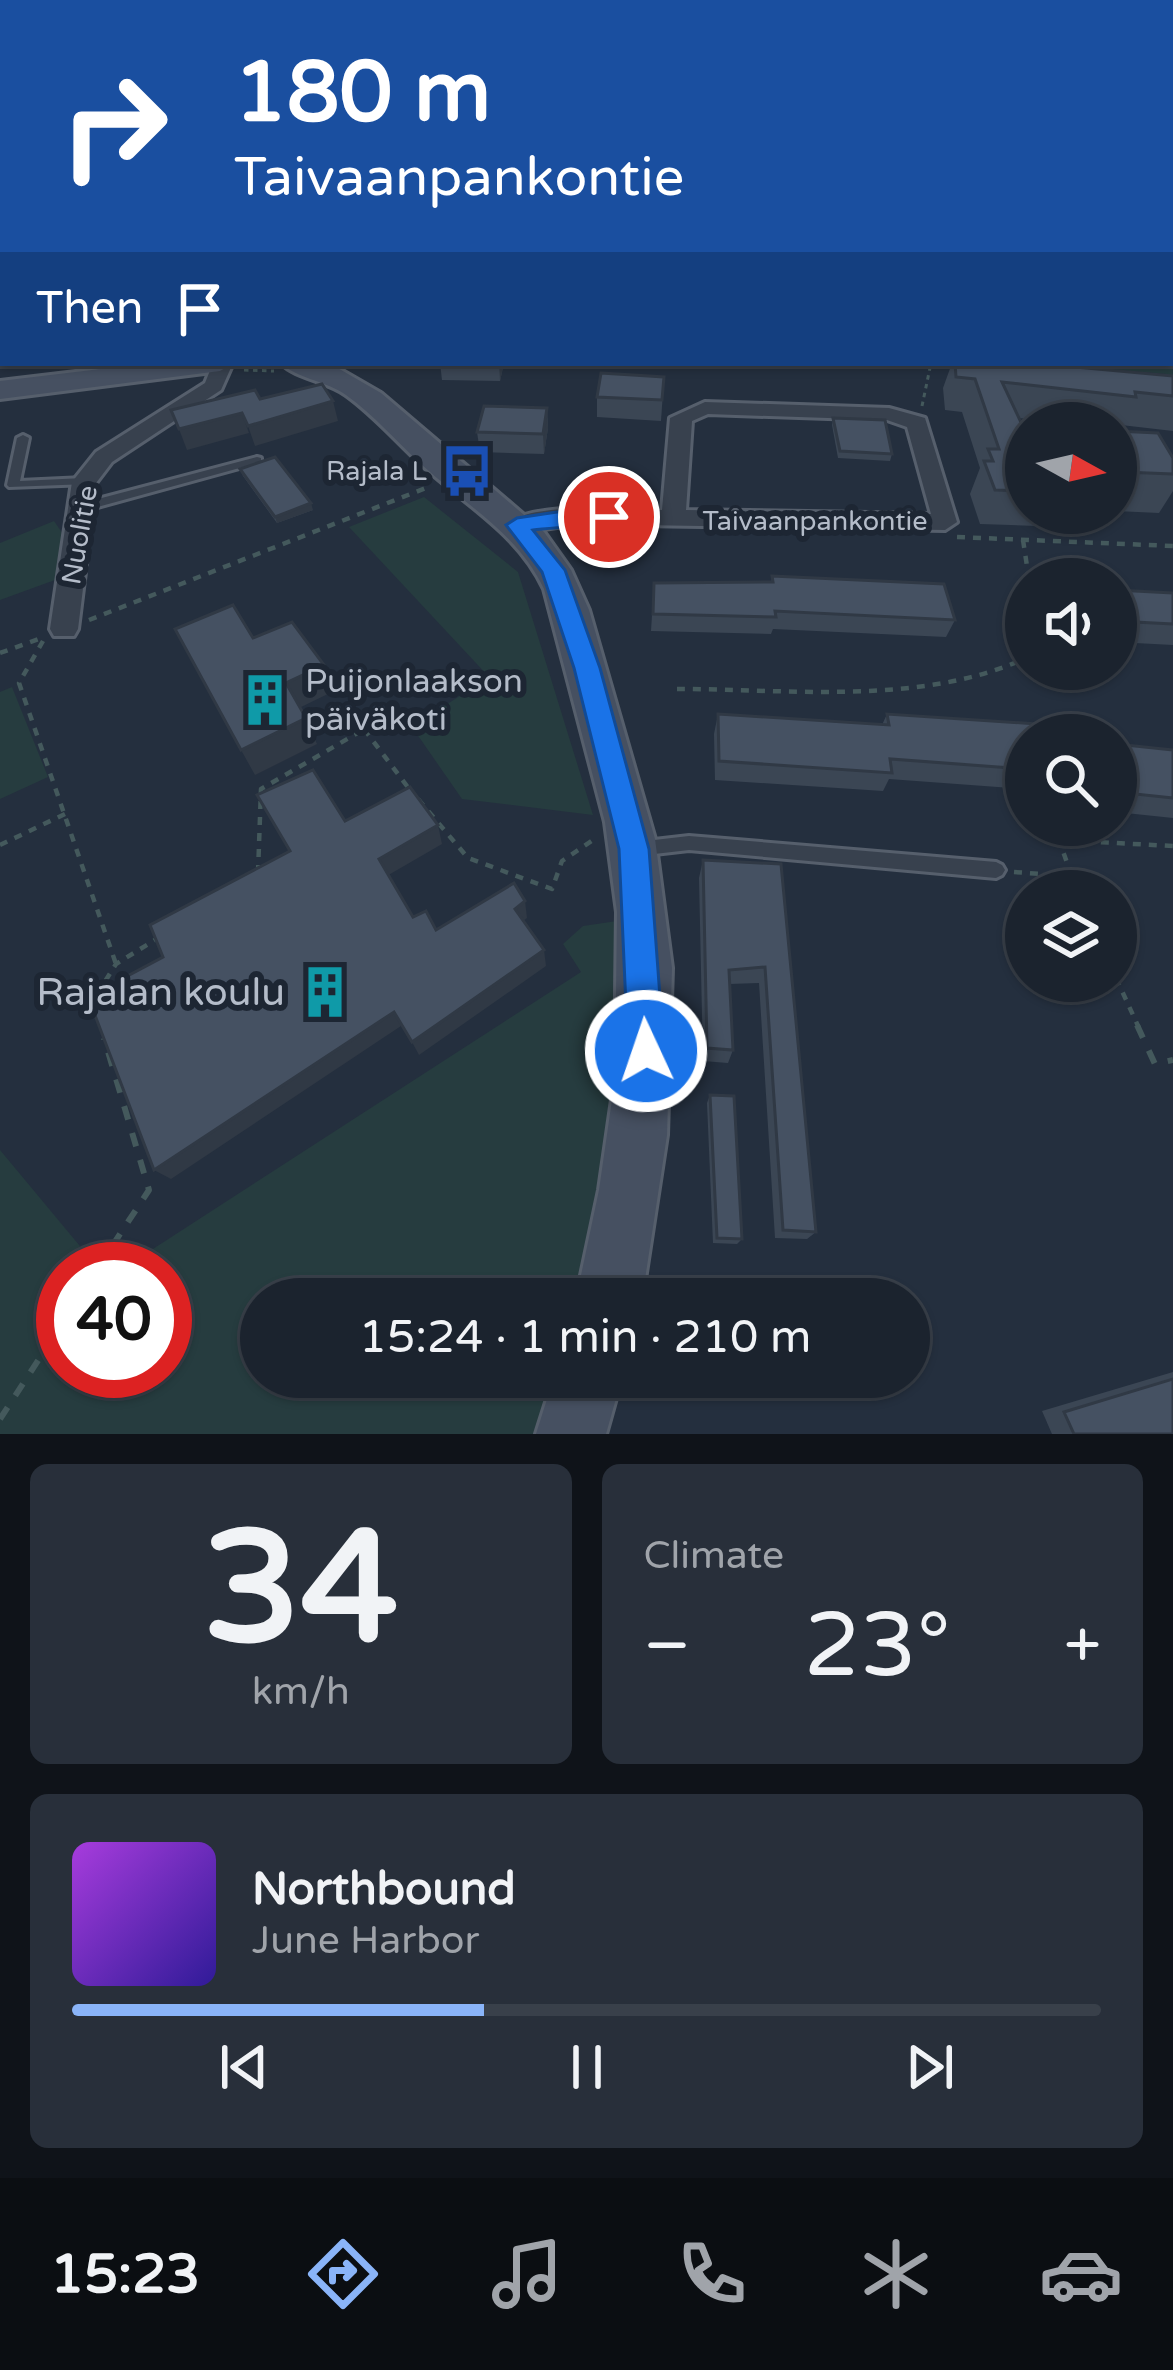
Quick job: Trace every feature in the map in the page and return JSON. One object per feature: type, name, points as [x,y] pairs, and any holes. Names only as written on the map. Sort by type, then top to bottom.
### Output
[{"type":"street","points":[[0,390],[197,366]]},
{"type":"street","name":"Nuolitie","points":[[64,629],[84,494],[104,457],[214,386],[221,366]]},
{"type":"street","points":[[316,366],[350,382],[457,479],[517,525],[553,570],[587,668],[617,837],[646,1051],[627,1215],[614,1278]]},
{"type":"street","name":"Taivaanpankontie","points":[[517,525],[577,516],[673,519],[945,522],[917,423],[889,414],[705,408],[681,418],[673,519]]},
{"type":"street","points":[[571,1434],[582,1398]]},
{"type":"lane","points":[[23,438],[14,485],[84,494],[257,460]]},
{"type":"lane","points":[[617,837],[996,870]]},
{"type":"path","points":[[917,423],[930,366]]},
{"type":"path","points":[[64,629],[436,484]]},
{"type":"path","points":[[1024,540],[1026,558]]},
{"type":"path","points":[[0,653],[46,636],[19,683],[116,964]]},
{"type":"path","points":[[677,688],[816,691],[940,682],[1005,671]]},
{"type":"path","points":[[241,885],[258,873],[261,789],[387,716]]},
{"type":"path","points":[[364,730],[468,858],[552,889],[557,866],[568,851],[617,837]]},
{"type":"path","points":[[394,800],[410,790]]},
{"type":"path","points":[[0,845],[65,814]]},
{"type":"path","points":[[1068,870],[1059,840],[1173,845]]},
{"type":"path","points":[[996,870],[1005,871]]},
{"type":"path","points":[[93,1001],[116,964],[170,930]]},
{"type":"path","points":[[1127,1002],[1155,1064],[1173,1060]]},
{"type":"path","points":[[99,1022],[149,1190],[115,1242]]},
{"type":"path","points":[[0,1419],[36,1364]]},
{"type":"green space","points":[[1066,366],[1173,366],[1173,386],[1166,374]]},
{"type":"green space","points":[[424,497],[518,572],[593,815],[462,799],[412,727],[489,677],[349,527]]},
{"type":"green space","points":[[54,521],[65,537],[55,580],[0,600],[0,543]]},
{"type":"green space","points":[[12,687],[48,777],[0,799],[0,692]]},
{"type":"green space","points":[[617,921],[619,1131],[593,1278],[240,1278],[240,1398],[560,1398],[548,1434],[0,1434],[0,1150],[77,1242],[36,1242],[36,1398],[192,1398],[192,1242],[164,1242],[581,972],[563,944],[583,926]]},
{"type":"building","points":[[955,366],[1065,366],[1173,376],[1173,396],[1135,392],[1136,397],[1002,382],[1011,402],[1005,402],[1005,490],[995,490],[984,461],[993,461],[988,449],[999,449],[975,379],[956,377]]},
{"type":"building","points":[[601,373],[664,377],[662,400],[597,397]]},
{"type":"building","points":[[322,384],[333,401],[248,426],[242,413],[179,429],[171,410],[255,390],[260,399]]},
{"type":"building","points":[[484,406],[547,408],[543,434],[477,432]]},
{"type":"building","points":[[833,418],[885,420],[892,454],[840,451]]},
{"type":"building","points":[[1137,432],[1158,433],[1173,458],[1173,474],[1137,473]]},
{"type":"building","points":[[275,457],[311,503],[275,517],[240,469]]},
{"type":"building","points":[[772,576],[944,584],[955,620],[775,611],[776,617],[653,614],[654,583],[773,582]]},
{"type":"building","points":[[1137,591],[1173,593],[1173,624],[1137,622]]},
{"type":"building","name":"Puijonlaakson päiväkoti","points":[[233,605],[253,638],[292,622],[324,665],[286,683],[306,718],[241,750],[175,629]]},
{"type":"building","points":[[718,714],[889,725],[887,714],[1005,722],[1005,767],[890,759],[892,773],[719,761]]},
{"type":"building","points":[[1137,746],[1173,750],[1173,798],[1137,794]]},
{"type":"building","name":"Rajalan koulu","points":[[313,770],[345,821],[410,787],[438,825],[379,859],[413,917],[426,911],[436,930],[514,883],[525,901],[515,909],[544,950],[412,1042],[394,1012],[154,1170],[88,997],[163,957],[150,925],[290,851],[257,795]]},
{"type":"building","points":[[703,860],[781,864],[816,1232],[783,1230],[765,967],[729,970],[733,1050],[707,1048]]},
{"type":"building","points":[[710,1095],[734,1096],[742,1239],[717,1238]]},
{"type":"building","points":[[1173,1379],[1173,1434],[1074,1434],[1064,1412]]},
{"type":"place","name":"Rajala L","points":[[467,471]]},
{"type":"place","name":"Puijonlaakson päiväkoti","points":[[265,700]]},
{"type":"place","name":"Rajalan koulu","points":[[325,992]]},
{"type":"route","points":[[609,517],[577,516],[517,525],[553,570],[587,668],[634,849],[646,1051]]}]
